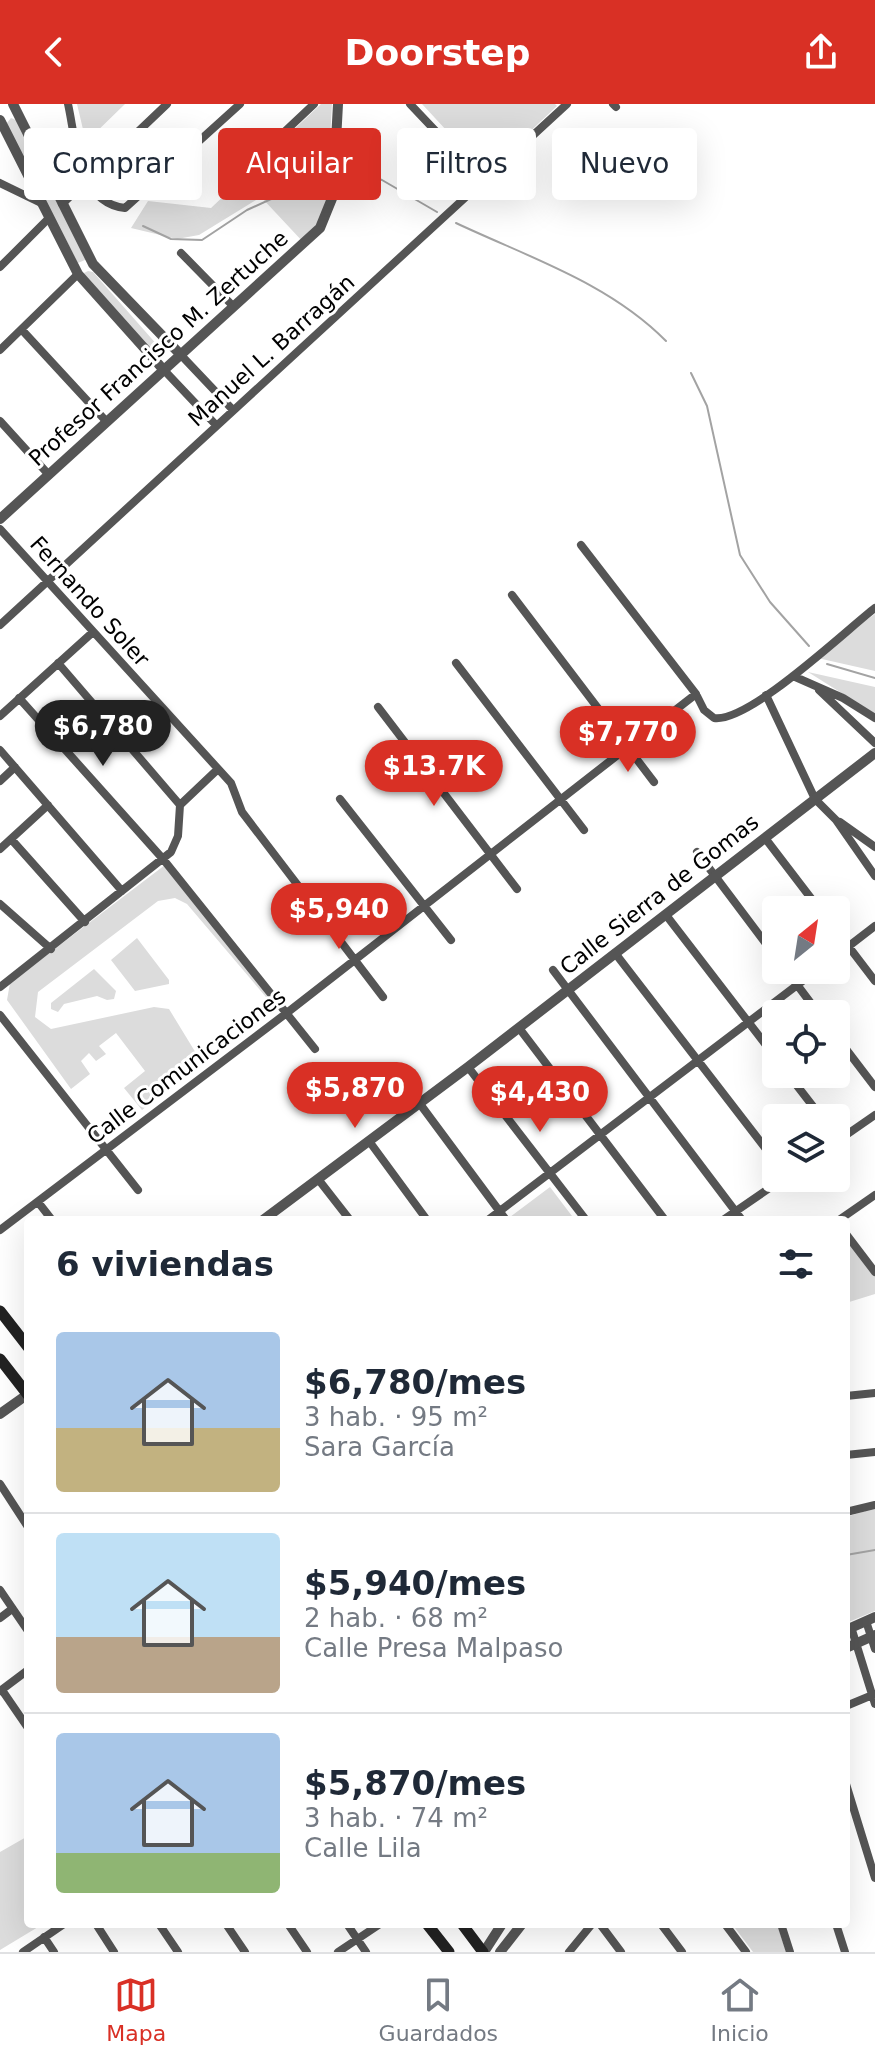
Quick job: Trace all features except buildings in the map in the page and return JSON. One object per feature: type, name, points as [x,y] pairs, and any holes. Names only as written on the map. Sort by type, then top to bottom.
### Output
[{"type":"main road","points":[[0,1311],[24,1342]]},
{"type":"main road","points":[[0,1359],[24,1389]]},
{"type":"main road","points":[[430,1928],[449,1952]]},
{"type":"main road","points":[[465,1928],[484,1952]]},
{"type":"street","points":[[68,104],[73,128]]},
{"type":"street","points":[[142,128],[167,104]]},
{"type":"street","points":[[202,138],[240,104]]},
{"type":"street","points":[[289,128],[314,104]]},
{"type":"street","name":"Profesor Francisco M. Zertuche","points":[[0,519],[162,368],[315,233],[324,221],[333,196],[338,104]]},
{"type":"street","points":[[410,104],[433,128]]},
{"type":"street","name":"Manuel L. Barragán","points":[[536,132],[567,104]]},
{"type":"street","points":[[215,424],[78,274],[0,121],[14,105],[93,264],[233,410]]},
{"type":"street","points":[[0,195],[4,185],[41,203]]},
{"type":"street","points":[[62,204],[67,200]]},
{"type":"street","points":[[105,200],[125,208],[134,200]]},
{"type":"street","name":"Manuel L. Barragán","points":[[0,625],[215,424],[462,200]]},
{"type":"street","points":[[0,267],[49,218]]},
{"type":"street","points":[[181,253],[232,305]]},
{"type":"street","points":[[0,350],[78,274]]},
{"type":"street","points":[[22,330],[106,421]]},
{"type":"street","points":[[0,421],[49,475]]},
{"type":"street","name":"Fernando Soler","points":[[0,529],[234,787],[235,801],[242,812],[383,997]]},
{"type":"street","points":[[581,545],[696,694],[704,710],[722,719],[793,676],[875,608]]},
{"type":"street","points":[[512,595],[654,782]]},
{"type":"street","points":[[0,716],[93,632]]},
{"type":"street","points":[[58,663],[180,805]]},
{"type":"street","points":[[456,663],[584,830]]},
{"type":"street","points":[[793,676],[852,702],[875,718]]},
{"type":"street","points":[[816,686],[875,743]]},
{"type":"street","name":"Calle Comunicaciones","points":[[0,1230],[288,1012],[696,694]]},
{"type":"street","points":[[766,695],[815,799],[836,820],[875,876]]},
{"type":"street","points":[[19,698],[163,859],[315,1049]]},
{"type":"street","points":[[378,707],[517,889]]},
{"type":"street","points":[[0,750],[122,891]]},
{"type":"street","name":"Calle Sierra de Gomas","points":[[268,1216],[468,1067],[875,753]]},
{"type":"street","points":[[0,781],[15,767]]},
{"type":"street","points":[[0,987],[163,859],[176,842],[180,805],[218,769]]},
{"type":"street","points":[[340,799],[451,940]]},
{"type":"street","points":[[0,849],[48,805]]},
{"type":"street","points":[[836,820],[875,847]]},
{"type":"street","points":[[765,838],[809,896]]},
{"type":"street","points":[[11,839],[85,922]]},
{"type":"street","points":[[697,852],[762,938]]},
{"type":"street","points":[[0,904],[51,949]]},
{"type":"street","points":[[666,915],[762,1039]]},
{"type":"street","points":[[850,945],[875,926]]},
{"type":"street","points":[[850,947],[875,981]]},
{"type":"street","points":[[615,953],[762,1143]]},
{"type":"street","points":[[0,967],[11,976]]},
{"type":"street","points":[[553,970],[739,1216]]},
{"type":"street","points":[[493,1216],[797,985],[808,1000]]},
{"type":"street","points":[[0,1015],[138,1190]]},
{"type":"street","points":[[519,1028],[662,1216]]},
{"type":"street","points":[[850,1054],[875,1087]]},
{"type":"street","points":[[468,1067],[583,1216]]},
{"type":"street","points":[[400,1077],[503,1216]]},
{"type":"street","points":[[799,1088],[811,1104]]},
{"type":"street","points":[[850,1131],[875,1115]]},
{"type":"street","points":[[369,1141],[424,1216]]},
{"type":"street","points":[[318,1179],[347,1216]]},
{"type":"street","points":[[729,1216],[764,1192]]},
{"type":"street","points":[[845,1216],[875,1195]]},
{"type":"street","points":[[38,1202],[49,1216]]},
{"type":"street","points":[[850,1239],[875,1272]]},
{"type":"street","points":[[850,1396],[875,1393]]},
{"type":"street","points":[[0,1414],[24,1397]]},
{"type":"street","points":[[850,1455],[875,1452]]},
{"type":"street","points":[[0,1484],[24,1521]]},
{"type":"street","points":[[850,1511],[875,1505]]},
{"type":"street","points":[[0,1590],[24,1626]]},
{"type":"street","points":[[0,1618],[12,1609]]},
{"type":"street","points":[[850,1627],[870,1619],[875,1649]]},
{"type":"street","points":[[850,1705],[874,1697],[851,1646],[873,1636]]},
{"type":"street","points":[[24,1673],[1,1690],[24,1722]]},
{"type":"street","points":[[850,1797],[875,1878]]},
{"type":"street","points":[[23,1952],[58,1928]]},
{"type":"street","points":[[99,1928],[114,1952]]},
{"type":"street","points":[[162,1928],[178,1952]]},
{"type":"street","points":[[229,1928],[245,1952]]},
{"type":"street","points":[[291,1928],[307,1952]]},
{"type":"street","points":[[350,1928],[366,1952]]},
{"type":"street","points":[[338,1952],[374,1928]]},
{"type":"street","points":[[484,1952],[499,1928]]},
{"type":"street","points":[[500,1952],[519,1928]]},
{"type":"street","points":[[569,1952],[589,1928]]},
{"type":"street","points":[[603,1928],[621,1952]]},
{"type":"street","points":[[664,1928],[682,1952]]},
{"type":"street","points":[[728,1928],[746,1952]]},
{"type":"street","points":[[782,1928],[790,1952]]},
{"type":"street","points":[[837,1928],[845,1952]]},
{"type":"street","points":[[44,1937],[54,1952]]},
{"type":"shaded area","points":[[77,104],[125,104],[100,128],[83,128]]},
{"type":"shaded area","points":[[321,104],[332,104],[331,128],[296,128]]},
{"type":"shaded area","points":[[422,104],[557,106],[534,128],[444,128]]},
{"type":"shaded area","points":[[11,118],[16,120],[24,136],[24,159],[6,124]]},
{"type":"shaded area","points":[[45,200],[57,200],[87,259],[78,263]]},
{"type":"shaded area","points":[[219,200],[256,200],[199,235],[177,239],[131,228],[148,201],[211,208]]},
{"type":"shaded area","points":[[264,200],[331,200],[304,243]]},
{"type":"shaded area","points":[[93,272],[166,355],[161,359],[156,357],[85,277],[84,273]]},
{"type":"shaded area","points":[[875,614],[875,671],[813,657]]},
{"type":"shaded area","points":[[808,672],[875,687],[875,714]]},
{"type":"shaded area","points":[[165,865],[280,1007],[277,1010],[187,904],[175,898],[158,901],[38,992],[35,1017],[51,1029],[154,1007],[169,1009],[202,1063],[142,1110],[124,1088],[145,1071],[116,1033],[99,1046],[106,1054],[96,1061],[89,1053],[81,1061],[90,1074],[71,1089],[7,1000],[10,983]]},
{"type":"shaded area","points":[[137,938],[169,984],[135,991],[111,960]]},
{"type":"shaded area","points":[[94,969],[116,991],[114,999],[97,996],[64,1004],[58,1012],[51,1009],[51,1003]]},
{"type":"shaded area","points":[[550,1187],[572,1216],[511,1216]]},
{"type":"shaded area","points":[[850,1245],[875,1276],[875,1294],[850,1302]]},
{"type":"shaded area","points":[[875,1508],[875,1611],[850,1621],[850,1516]]},
{"type":"shaded area","points":[[24,1838],[24,1928],[36,1928],[0,1950],[0,1852]]},
{"type":"shaded area","points":[[735,1928],[778,1928],[786,1952],[753,1952]]},
{"type":"waterway","points":[[381,180],[437,212]]},
{"type":"waterway","points":[[143,226],[171,239],[202,240],[247,210],[269,200]]},
{"type":"waterway","points":[[456,223],[593,287],[644,321],[666,341]]},
{"type":"waterway","points":[[691,373],[707,406],[740,555],[770,602],[809,646]]},
{"type":"waterway","points":[[827,664],[875,678]]},
{"type":"waterway","points":[[850,1554],[875,1550]]}]
